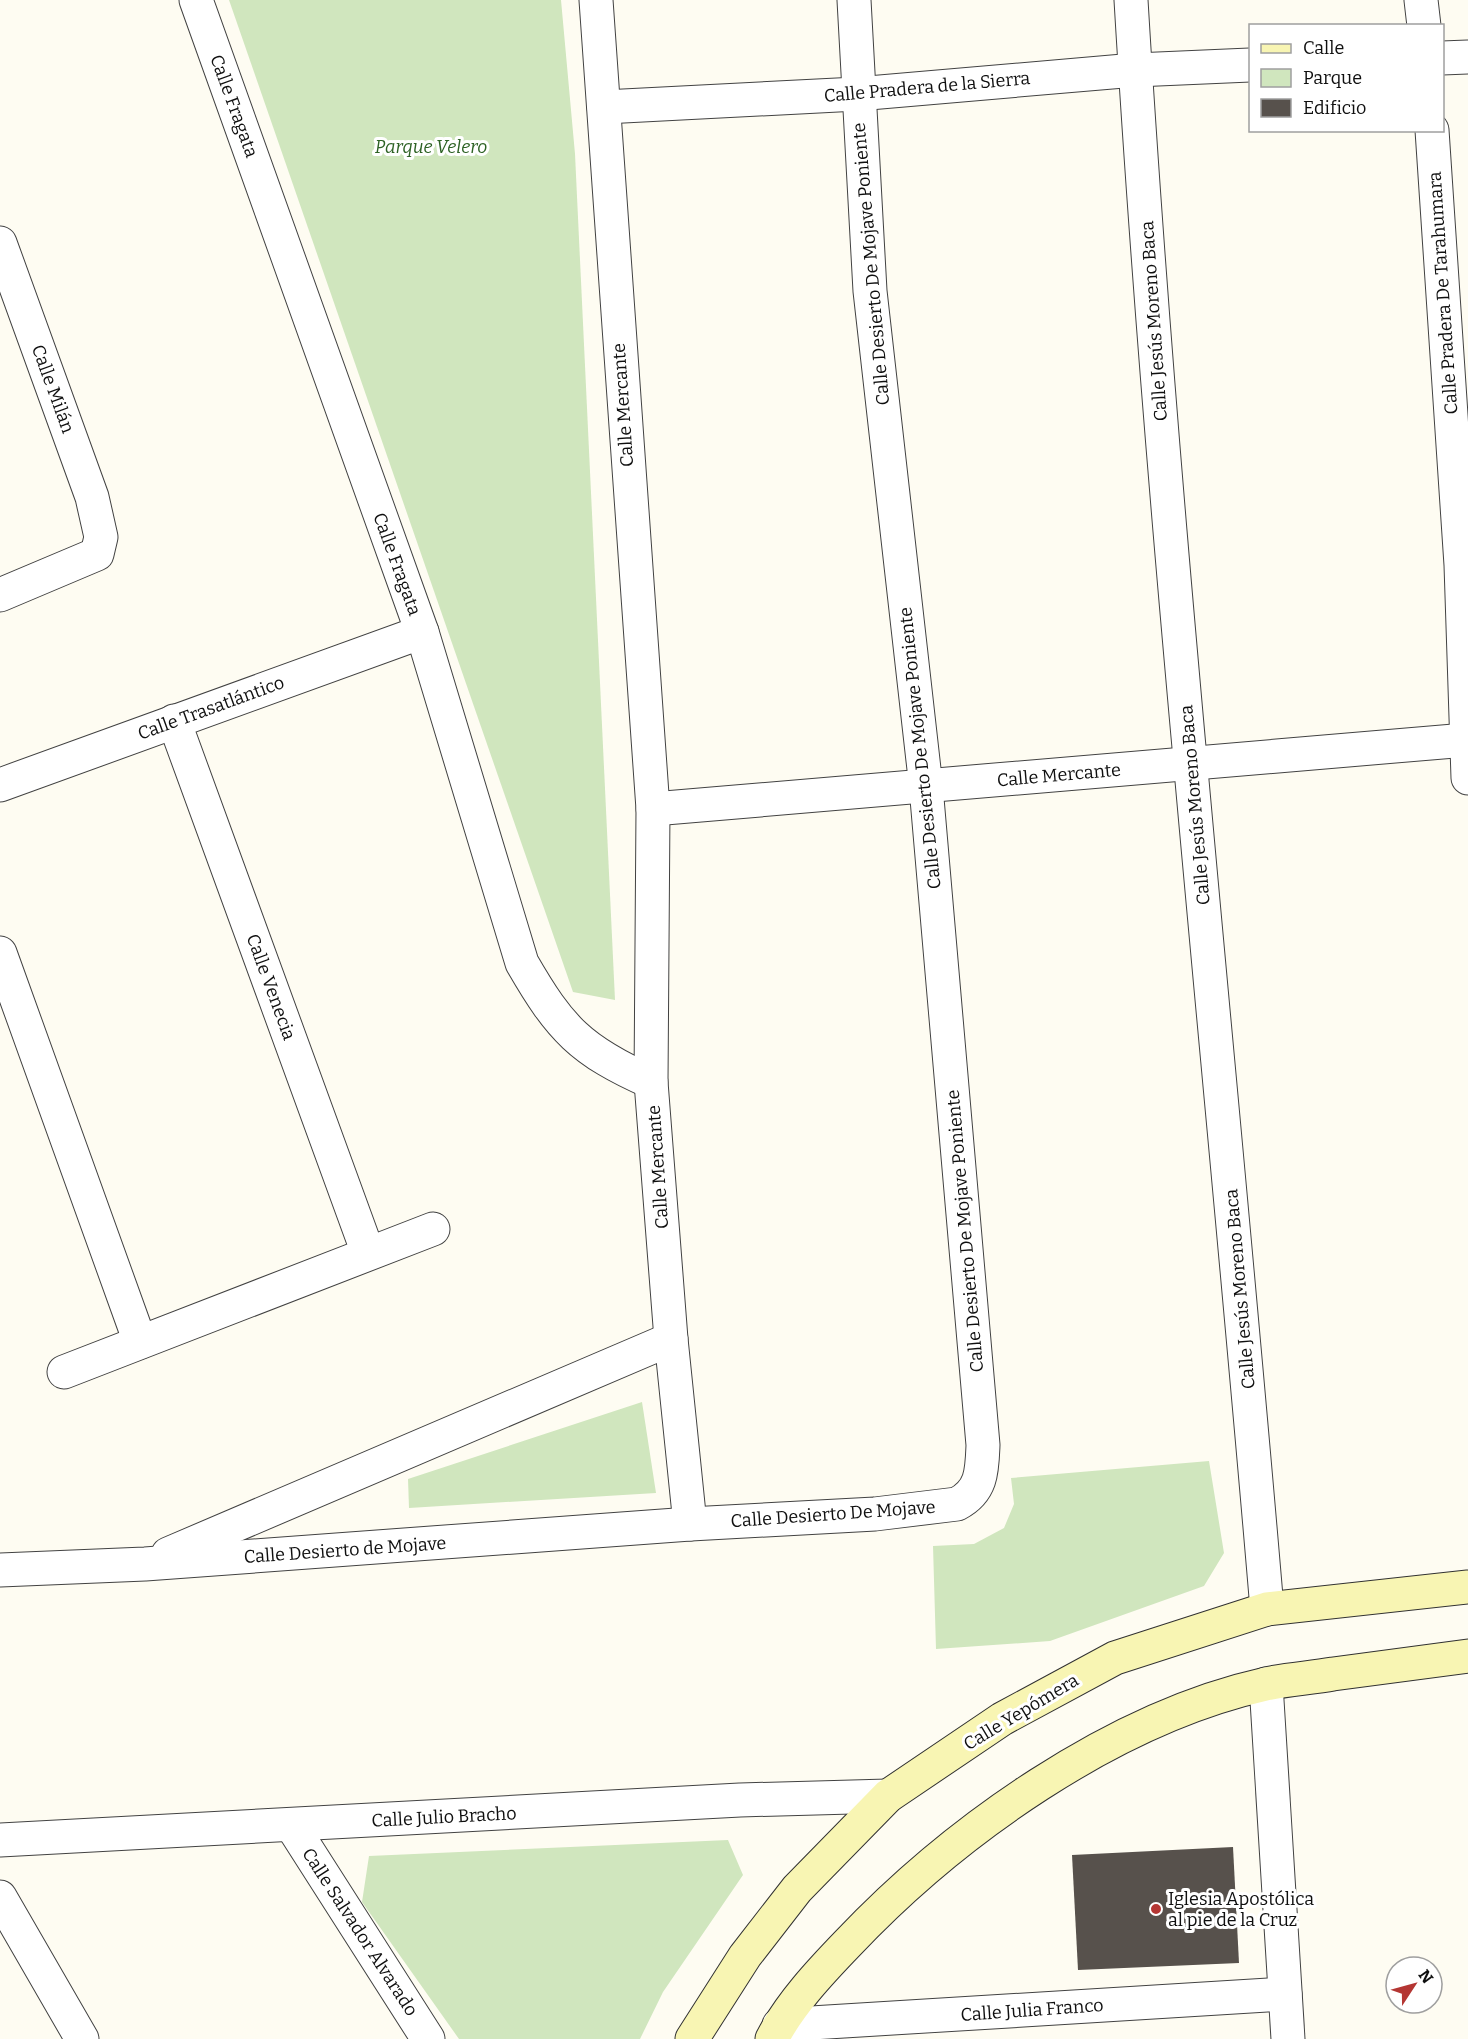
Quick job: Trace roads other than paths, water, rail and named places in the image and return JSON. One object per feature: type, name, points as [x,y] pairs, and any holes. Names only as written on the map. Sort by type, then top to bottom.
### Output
[{"type":"main road","name":"Calle Yepómera","points":[[692,2039],[745,1956],[797,1889],[888,1796],[1002,1719],[1115,1658],[1267,1609],[1468,1587]]},
{"type":"main road","points":[[775,2032],[826,1967],[881,1908],[960,1839],[1048,1778],[1133,1732],[1197,1706],[1266,1684],[1468,1656]]},
{"type":"street","name":"Calle Fragata","points":[[196,0],[422,632],[522,963],[545,1003],[577,1041],[610,1064],[651,1082]]},
{"type":"street","name":"Calle Mercante","points":[[596,0],[653,809],[651,1082],[671,1339],[690,1524]]},
{"type":"street","name":"Calle Desierto De Mojave Poniente","points":[[854,0],[857,94],[870,291],[926,788],[983,1445],[979,1484],[973,1493]]},
{"type":"street","name":"Calle Jesús Moreno Baca","points":[[1131,0],[1190,762],[1234,1212],[1267,1609]]},
{"type":"street","points":[[1421,0],[1424,24]]},
{"type":"street","points":[[1444,58],[1468,57]]},
{"type":"street","name":"Calle Pradera de la Sierra","points":[[604,107],[857,94],[1136,70],[1249,65]]},
{"type":"street","name":"Calle Pradera De Tarahumara","points":[[1432,132],[1464,565],[1468,778]]},
{"type":"street","name":"Calle Milán","points":[[0,243],[92,497],[101,537],[97,554],[0,595]]},
{"type":"street","name":"Calle Trasatlántico","points":[[0,785],[422,632]]},
{"type":"street","name":"Calle Venecia","points":[[174,721],[368,1253]]},
{"type":"street","name":"Calle Mercante","points":[[653,809],[926,788],[1190,762],[1466,740]]},
{"type":"street","points":[[0,953],[140,1342]]},
{"type":"street","points":[[64,1372],[434,1229]]},
{"type":"street","points":[[145,1564],[671,1339]]},
{"type":"street","name":"Calle Desierto De Mojave","points":[[690,1524],[940,1508],[957,1504],[973,1493]]},
{"type":"street","name":"Calle Desierto de Mojave","points":[[0,1570],[145,1564],[690,1524]]},
{"type":"street","points":[[1266,1684],[1288,2039]]},
{"type":"street","name":"Calle Julio Bracho","points":[[0,1840],[740,1800],[888,1796]]},
{"type":"street","name":"Calle Salvador Alvarado","points":[[292,1826],[428,2039]]},
{"type":"street","points":[[0,1897],[82,2039]]},
{"type":"street","name":"Calle Julia Franco","points":[[775,2032],[1285,1994]]},
{"type":"place","name":"Iglesia Apostólica al pie de la Cruz","points":[[1156,1909]]},
{"type":"park label","name":"Parque Velero","points":[[431,147]]}]
